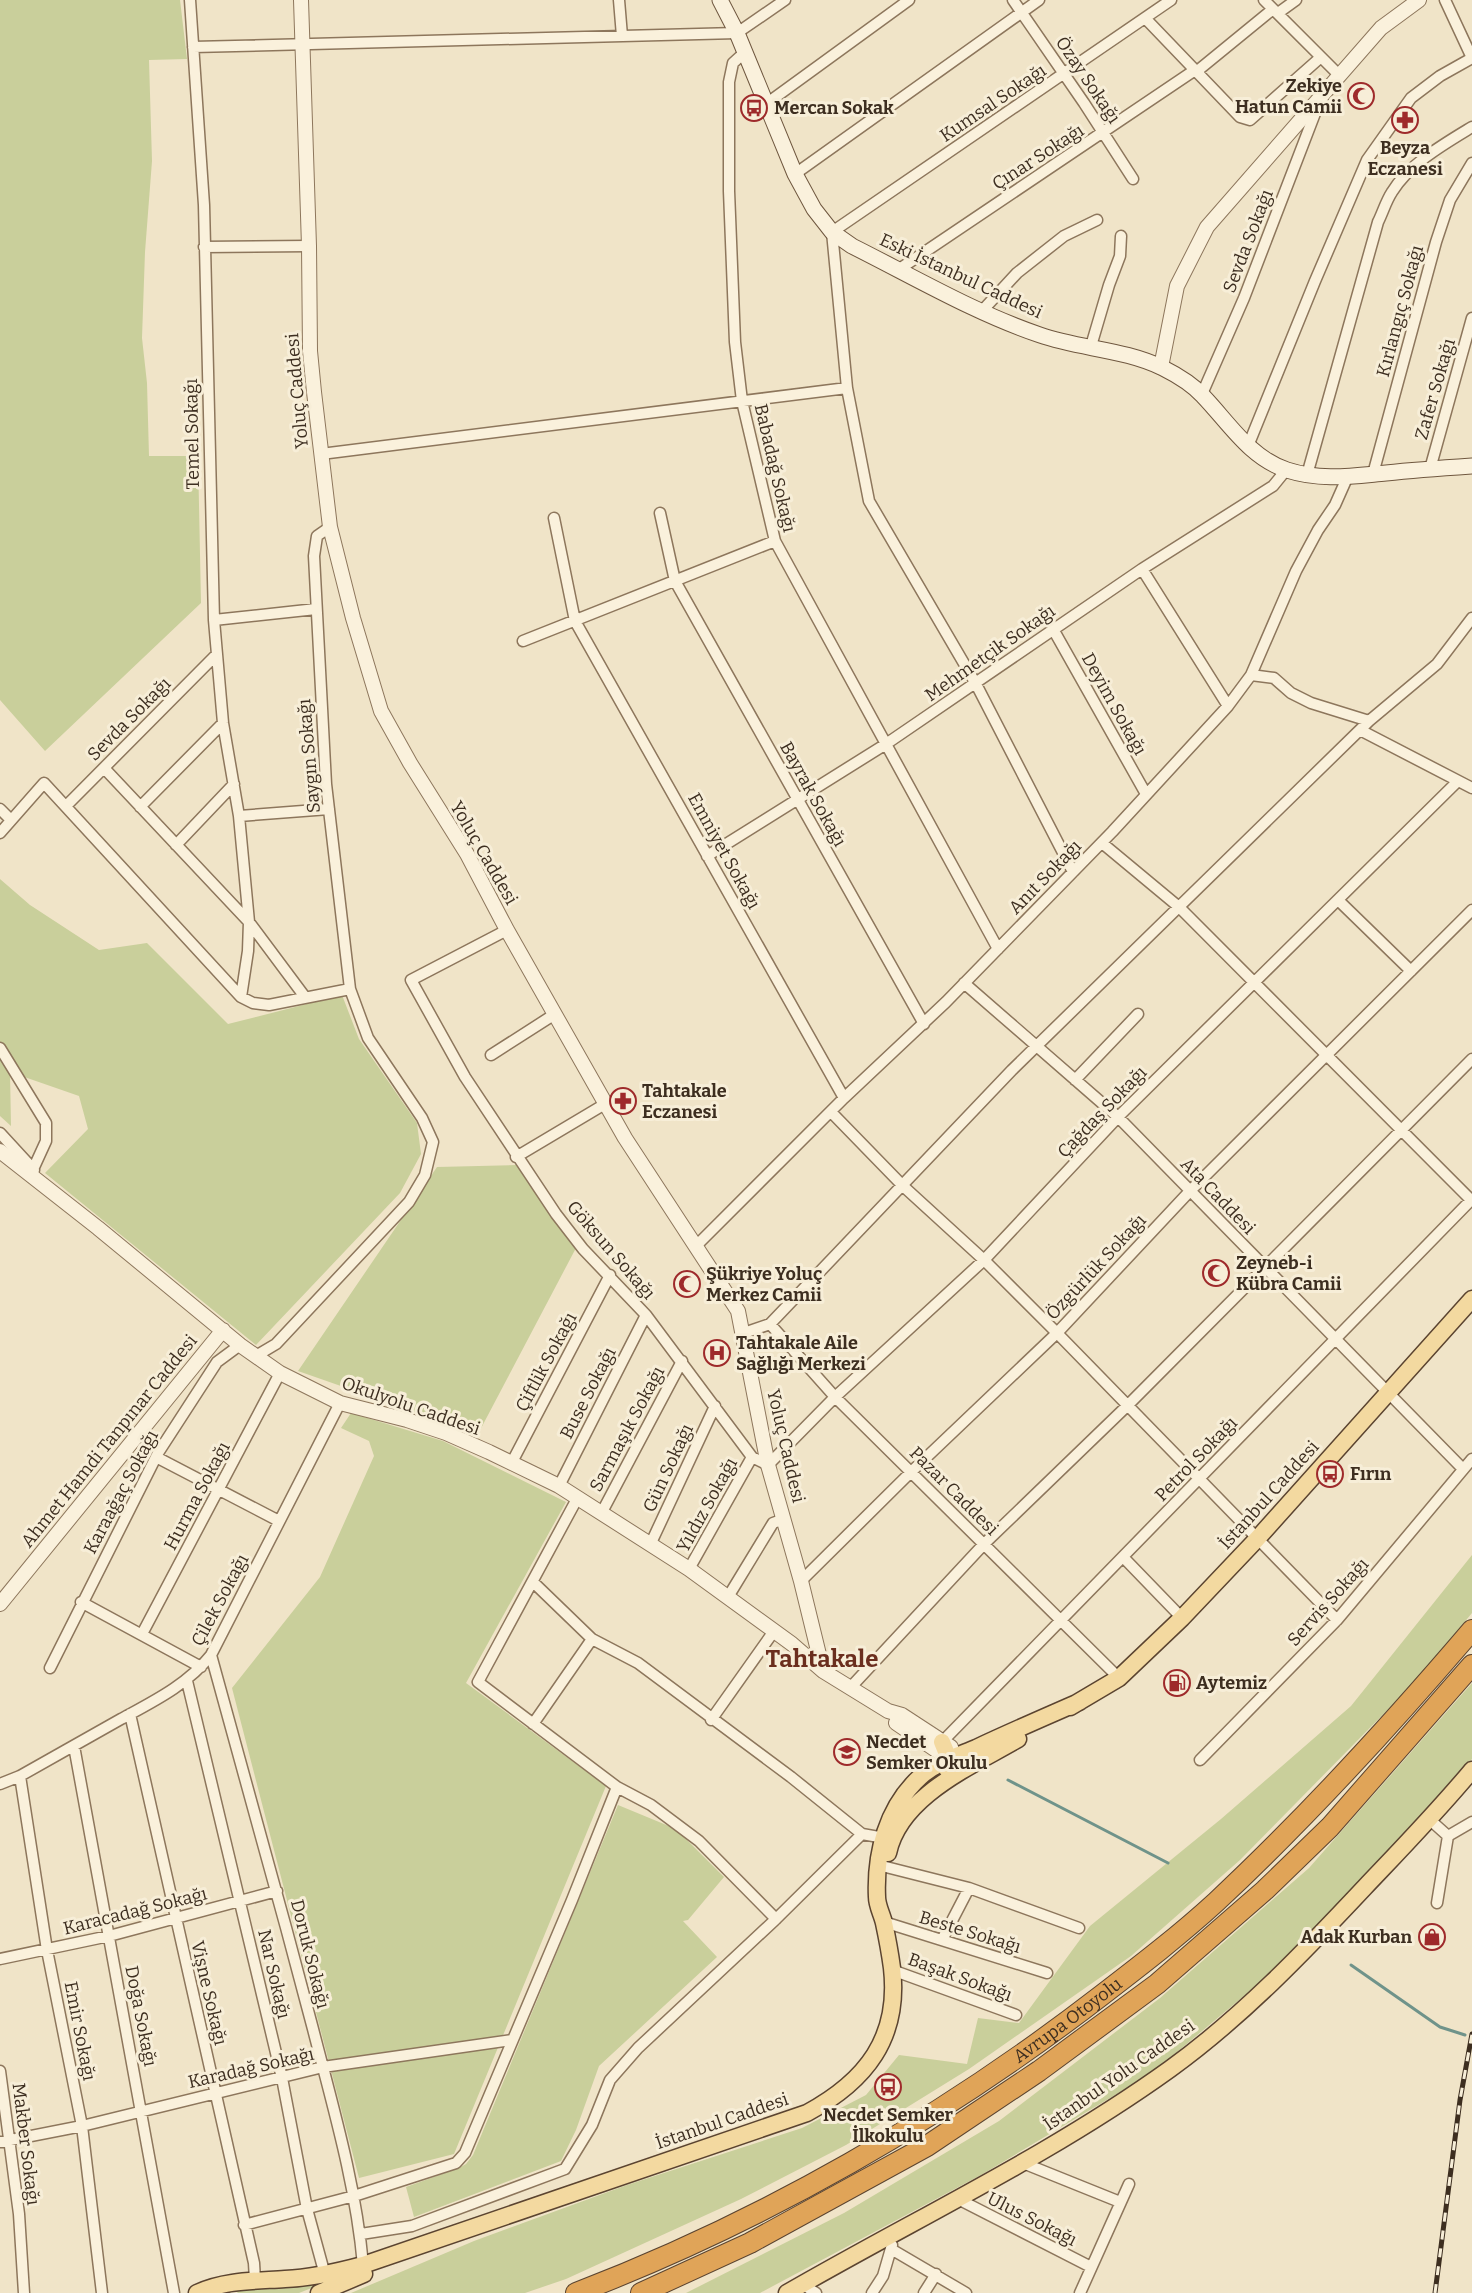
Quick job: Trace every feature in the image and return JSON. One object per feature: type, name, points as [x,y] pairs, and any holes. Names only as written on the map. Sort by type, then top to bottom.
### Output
[{"type":"highway","name":"Avrupa Otoyolu","points":[[576,2293],[694,2242],[828,2174],[930,2114],[1004,2067],[1071,2020],[1183,1930],[1263,1858],[1350,1769],[1472,1630]]},
{"type":"highway","name":"Avrupa Otoyolu","points":[[641,2293],[750,2243],[927,2146],[1039,2072],[1157,1984],[1265,1890],[1330,1827],[1472,1665]]},
{"type":"main road","name":"Eski İstanbul Caddesi","points":[[720,0],[737,33],[795,174],[814,209],[832,232],[852,246],[982,311],[1043,336],[1131,355],[1161,367],[1202,394],[1248,446],[1263,459],[1286,470],[1307,475],[1347,478],[1472,466]]},
{"type":"main road","name":"İstanbul Caddesi","points":[[436,2242],[807,2112],[833,2099],[856,2079],[875,2056],[888,2028],[892,1996],[892,1970],[884,1922],[877,1899],[879,1853],[913,1807],[945,1780],[1119,1678],[1182,1618],[1257,1539],[1472,1299]]},
{"type":"main road","name":"İstanbul Caddesi","points":[[884,1922],[888,1850],[886,1826],[900,1800],[920,1776],[955,1756],[1079,1701]]},
{"type":"main road","points":[[942,1742],[955,1756],[966,1761],[992,1754]]},
{"type":"main road","points":[[922,1799],[955,1756]]},
{"type":"main road","name":"İstanbul Yolu Caddesi","points":[[787,2293],[809,2288],[893,2241],[958,2199],[1101,2116],[1163,2074],[1235,2016],[1304,1953],[1472,1770]]},
{"type":"main road","points":[[197,2293],[215,2286],[255,2280],[325,2275],[436,2242]]},
{"type":"main road","points":[[319,2293],[436,2242]]},
{"type":"main road","points":[[197,2293],[215,2290],[226,2293]]},
{"type":"street","points":[[190,0],[193,47],[737,33],[785,0]]},
{"type":"street","name":"Yoluç Caddesi","points":[[301,0],[310,351],[321,454],[330,527],[352,618],[381,711],[410,763],[467,854],[605,1104],[647,1173],[738,1311],[768,1465],[801,1581],[823,1671]]},
{"type":"street","points":[[619,0],[622,36]]},
{"type":"street","points":[[766,104],[909,0]]},
{"type":"street","name":"Özay Sokağı","points":[[1012,0],[1065,74],[1133,179]]},
{"type":"street","points":[[795,174],[1039,0]]},
{"type":"street","name":"Kumsal Sokağı","points":[[832,232],[1171,0]]},
{"type":"street","points":[[1264,0],[1340,76]]},
{"type":"street","name":"Çınar Sokağı","points":[[898,270],[1195,71],[1275,11],[1296,0]]},
{"type":"street","points":[[1161,367],[1178,286],[1207,227],[1381,28],[1419,0]]},
{"type":"street","points":[[1248,446],[1367,160],[1411,98],[1440,76],[1472,58],[1449,2]]},
{"type":"street","points":[[1145,18],[1240,117],[1250,120],[1321,57]]},
{"type":"street","name":"Temel Sokağı","points":[[193,47],[202,165],[216,655],[223,723],[239,816],[249,922],[248,951],[241,997]]},
{"type":"street","name":"Babadağ Sokağı","points":[[744,53],[733,63],[729,82],[729,191],[735,330],[742,401],[775,541],[998,949]]},
{"type":"street","name":"Sevda Sokağı","points":[[1202,394],[1244,298],[1321,98]]},
{"type":"street","points":[[1307,475],[1378,222],[1392,192],[1406,175],[1440,147],[1472,127]]},
{"type":"street","name":"Kırlangıç Sokağı","points":[[1373,474],[1440,231],[1450,200],[1472,163]]},
{"type":"street","points":[[982,311],[1024,267],[1065,236],[1098,220]]},
{"type":"street","points":[[832,232],[847,388],[868,501],[976,684],[1073,872]]},
{"type":"street","points":[[1091,346],[1120,256],[1121,236]]},
{"type":"street","points":[[204,247],[309,246]]},
{"type":"street","name":"Zafer Sokağı","points":[[1430,469],[1472,318]]},
{"type":"street","points":[[321,454],[847,388]]},
{"type":"street","name":"Mehmetçik Sokağı","points":[[707,856],[886,744],[976,684],[1142,569],[1272,486],[1286,470]]},
{"type":"street","name":"Anıt Sokağı","points":[[696,1246],[998,949],[1102,843],[1228,706],[1251,675],[1296,571],[1318,530],[1335,505],[1347,478]]},
{"type":"street","name":"Bayrak Sokağı","points":[[660,513],[675,581],[924,1024]]},
{"type":"street","name":"Emniyet Sokağı","points":[[554,519],[575,621],[844,1098]]},
{"type":"street","name":"Saygın Sokağı","points":[[256,1356],[276,1344],[409,1202],[425,1175],[433,1142],[422,1118],[368,1038],[350,989],[330,809],[316,609],[314,556],[317,536],[330,527]]},
{"type":"street","points":[[523,641],[775,541]]},
{"type":"street","points":[[1142,569],[1228,706]]},
{"type":"street","points":[[214,620],[316,609]]},
{"type":"street","points":[[744,1334],[770,1324],[1036,1046],[1369,720],[1437,664],[1472,618]]},
{"type":"street","name":"Deyim Sokağı","points":[[1053,629],[1146,794]]},
{"type":"street","name":"Sevda Sokağı","points":[[66,806],[216,655]]},
{"type":"street","points":[[1251,675],[1274,678],[1292,693],[1311,703],[1369,720]]},
{"type":"street","points":[[140,807],[223,723]]},
{"type":"street","points":[[1360,730],[1472,788]]},
{"type":"street","points":[[104,768],[249,922],[304,997]]},
{"type":"street","name":"Çağdaş Sokağı","points":[[768,1465],[835,1397],[984,1260],[1118,1117],[1458,781]]},
{"type":"street","points":[[0,833],[44,783],[241,997],[253,1003],[269,1005],[350,989]]},
{"type":"street","points":[[176,845],[234,784]]},
{"type":"street","points":[[0,809],[11,820]]},
{"type":"street","points":[[239,816],[330,809]]},
{"type":"street","points":[[1102,843],[1179,907],[1472,1200]]},
{"type":"street","points":[[1338,900],[1411,971]]},
{"type":"street","name":"Özgürlük Sokağı","points":[[801,1581],[1057,1333],[1190,1191],[1470,915]]},
{"type":"street","name":"Göksun Sokağı","points":[[507,930],[411,980],[465,1077],[556,1214],[583,1248],[646,1315],[752,1457],[768,1465]]},
{"type":"street","name":"Ata Caddesi","points":[[964,983],[1118,1117],[1463,1470]]},
{"type":"street","points":[[491,1055],[555,1014]]},
{"type":"street","points":[[1075,1080],[1138,1014]]},
{"type":"street","points":[[0,1048],[46,1123],[46,1141],[32,1173],[0,1133]]},
{"type":"street","points":[[850,1688],[984,1544],[1128,1405],[1472,1059]]},
{"type":"street","points":[[516,1157],[605,1104]]},
{"type":"street","points":[[832,1113],[903,1186],[984,1260],[1057,1333],[1337,1620]]},
{"type":"street","name":"Okulyolu Caddesi","points":[[0,1151],[32,1173],[240,1345],[280,1373],[340,1403],[407,1420],[446,1433],[579,1497],[689,1569],[774,1631],[823,1671],[888,1711]]},
{"type":"street","name":"Petrol Sokağı","points":[[942,1742],[1472,1200]]},
{"type":"street","name":"Çiftlik Sokağı","points":[[511,1464],[610,1275]]},
{"type":"street","name":"Buse Sokağı","points":[[559,1486],[646,1315]]},
{"type":"street","name":"Pazar Caddesi","points":[[770,1324],[835,1397],[1119,1678]]},
{"type":"street","name":"Ahmet Hamdi Tanpınar Caddesi","points":[[0,1604],[223,1330]]},
{"type":"street","name":"Karaağaç Sokağı","points":[[50,1668],[81,1602],[156,1457],[217,1362],[240,1345]]},
{"type":"street","name":"Sarmaşık Sokağı","points":[[602,1512],[682,1361]]},
{"type":"street","name":"Hurma Sokağı","points":[[142,1634],[280,1373]]},
{"type":"street","name":"Çilek Sokağı","points":[[0,1784],[20,1776],[187,1681],[201,1667],[211,1655],[340,1403]]},
{"type":"street","name":"Gün Sokağı","points":[[651,1543],[715,1407]]},
{"type":"street","points":[[156,1457],[279,1521]]},
{"type":"street","name":"Yıldız Sokağı","points":[[689,1569],[752,1457]]},
{"type":"street","name":"Servis Sokağı","points":[[1200,1760],[1337,1620],[1472,1459]]},
{"type":"street","points":[[579,1497],[478,1682],[617,1787],[651,1805],[699,1841],[776,1919]]},
{"type":"street","points":[[728,1597],[773,1523],[784,1519]]},
{"type":"street","points":[[1123,1557],[1182,1618]]},
{"type":"street","points":[[533,1582],[592,1639],[638,1664],[791,1777],[862,1834],[888,1839]]},
{"type":"street","points":[[81,1602],[201,1667]]},
{"type":"street","points":[[711,1720],[774,1631]]},
{"type":"street","points":[[533,1724],[592,1639]]},
{"type":"street","name":"Doruk Sokağı","points":[[211,1655],[277,1891],[322,2067],[354,2196],[361,2234],[363,2265]]},
{"type":"street","name":"Nar Sokağı","points":[[187,1681],[282,2078],[307,2209],[325,2275]]},
{"type":"street","points":[[888,1711],[902,1715],[942,1742]]},
{"type":"street","points":[[888,1711],[894,1721],[955,1756]]},
{"type":"street","name":"Vişne Sokağı","points":[[130,1714],[254,2263],[255,2280]]},
{"type":"street","name":"Doğa Sokağı","points":[[74,1746],[174,2293]]},
{"type":"street","name":"Emir Sokağı","points":[[20,1776],[47,1950],[82,2126],[102,2293]]},
{"type":"street","points":[[244,2225],[354,2196],[456,2163],[465,2153],[617,1787]]},
{"type":"street","points":[[1429,1819],[1448,1836]]},
{"type":"street","points":[[1448,1836],[1472,1822]]},
{"type":"street","points":[[361,2234],[412,2226],[565,2169],[592,2125],[610,2080],[638,2048],[776,1919],[862,1834]]},
{"type":"street","points":[[1437,1903],[1448,1836]]},
{"type":"street","points":[[886,1867],[969,1888],[1079,1928]]},
{"type":"street","points":[[942,1940],[969,1888]]},
{"type":"street","name":"Karacadağ Sokağı","points":[[0,1959],[109,1936],[277,1891]]},
{"type":"street","name":"Beste Sokağı","points":[[884,1922],[1047,1972]]},
{"type":"street","name":"Başak Sokağı","points":[[892,1970],[1016,2015]]},
{"type":"street","name":"Karadağ Sokağı","points":[[5,2141],[82,2126],[322,2067],[512,2040]]},
{"type":"street","name":"Makber Sokağı","points":[[0,2071],[5,2141],[19,2214],[24,2293]]},
{"type":"street","points":[[1023,2163],[1120,2202]]},
{"type":"street","points":[[1080,2293],[1129,2184]]},
{"type":"street","name":"Ulus Sokağı","points":[[958,2199],[1091,2267]]},
{"type":"street","points":[[872,2293],[884,2276],[893,2241],[936,2274],[966,2293]]},
{"type":"street","points":[[924,2293],[936,2274]]},
{"type":"green space","points":[[0,0],[180,0],[187,59],[149,60],[152,161],[145,252],[142,338],[147,383],[149,456],[198,456],[201,603],[45,751],[0,700]]},
{"type":"green space","points":[[0,879],[30,905],[99,950],[147,943],[228,1024],[342,995],[359,1039],[417,1123],[421,1154],[400,1193],[256,1345],[45,1173],[88,1129],[79,1096],[10,1072],[11,1126],[0,1116]]},
{"type":"green space","points":[[516,1165],[576,1248],[478,1434],[298,1371],[437,1167]]},
{"type":"green space","points":[[351,1413],[443,1441],[566,1502],[466,1683],[606,1786],[454,2154],[359,2178],[232,1688],[320,1577],[374,1456],[369,1441],[341,1428]]},
{"type":"green space","points":[[1472,1555],[1472,1613],[1414,1683],[1240,1860],[1131,1956],[969,2069],[846,2145],[741,2199],[566,2279],[525,2293],[351,2293],[474,2241],[627,2185],[802,2128],[866,2095],[899,2055],[967,2064],[978,2018],[1019,2023],[1090,1926],[1221,1819],[1351,1706]]},
{"type":"green space","points":[[1472,1683],[1472,1759],[1413,1828],[1282,1964],[1152,2073],[981,2175],[760,2293],[686,2293],[844,2213],[999,2121],[1160,1998],[1309,1868]]},
{"type":"green space","points":[[618,1805],[676,1829],[724,1877],[688,1920],[683,1921],[717,1957],[599,2066],[576,2130],[561,2161],[414,2217],[406,2187],[459,2168],[466,2164],[473,2155]]},
{"type":"green space","points":[[319,2285],[299,2293],[238,2293],[233,2288]]},
{"type":"waterway","points":[[1008,1780],[1168,1863]]},
{"type":"waterway","points":[[1351,1965],[1440,2027],[1465,2035]]},
{"type":"railway","points":[[1435,2293],[1460,2100],[1472,2034]]},
{"type":"place","name":"Zekiye Hatun Camii","points":[[1361,96]]},
{"type":"place","name":"Mercan Sokak","points":[[754,108]]},
{"type":"place","name":"Beyza Eczanesi","points":[[1405,120]]},
{"type":"place","name":"Tahtakale Eczanesi","points":[[623,1101]]},
{"type":"place","name":"Zeyneb-i Kübra Camii","points":[[1216,1273]]},
{"type":"place","name":"Şükriye Yoluç Merkez Camii","points":[[687,1284]]},
{"type":"place","name":"Tahtakale Aile Sağlığı Merkezi","points":[[717,1353]]},
{"type":"place","name":"Fırın","points":[[1330,1474]]},
{"type":"place","name":"Aytemiz","points":[[1177,1683]]},
{"type":"place","name":"Necdet Semker Okulu","points":[[847,1752]]},
{"type":"place","name":"Adak Kurban","points":[[1432,1937]]},
{"type":"place","name":"Necdet Semker İlkokulu","points":[[888,2087]]},
{"type":"district","name":"Tahtakale","points":[[822,1659]]}]
